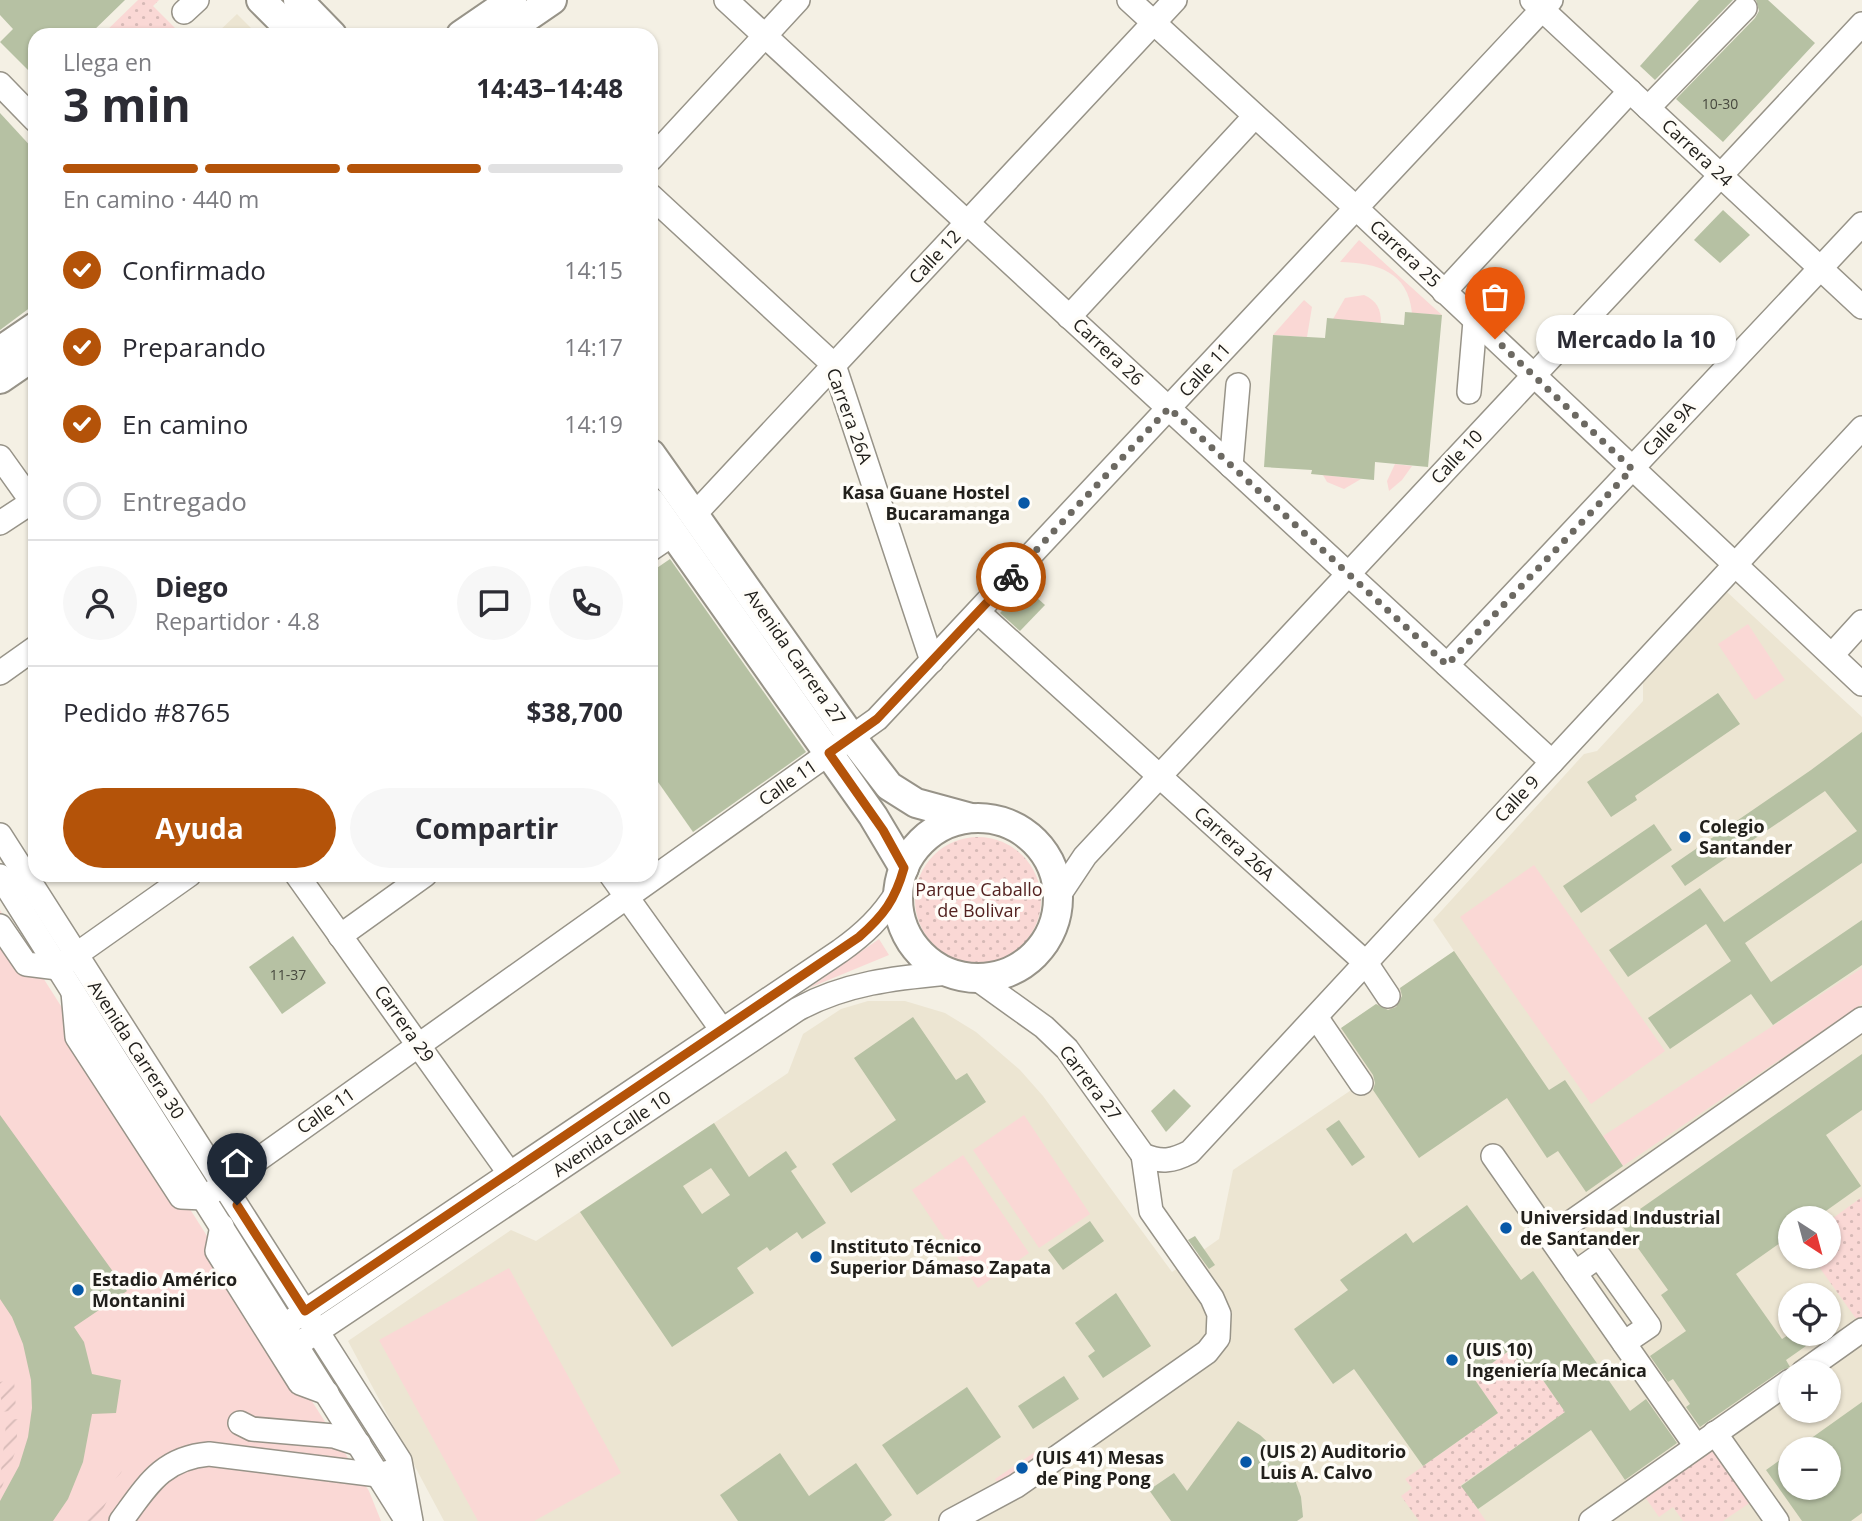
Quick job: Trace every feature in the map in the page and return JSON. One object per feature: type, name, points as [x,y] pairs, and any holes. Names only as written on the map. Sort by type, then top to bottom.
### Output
[{"type":"main road","points":[[261,0],[289,28]]},
{"type":"main road","points":[[298,0],[325,28]]},
{"type":"main road","points":[[471,28],[512,0]]},
{"type":"main road","points":[[511,28],[552,0]]},
{"type":"main road","points":[[0,351],[28,332]]},
{"type":"main road","points":[[0,379],[28,360]]},
{"type":"main road","name":"Avenida Carrera 27","points":[[658,464],[694,514],[841,746],[878,823],[901,880]]},
{"type":"main road","name":"Avenida Carrera 27","points":[[662,542],[841,746],[905,798],[936,810],[971,818]]},
{"type":"main road","points":[[971,818],[993,818],[1014,825],[1032,838],[1047,854],[1056,875],[1059,895],[1051,934],[1036,955],[1016,970],[992,978],[977,979],[948,973],[926,960],[909,940],[900,916],[901,880],[914,849],[930,833],[949,823],[971,818]]},
{"type":"street","name":"Carrera 26","points":[[726,0],[1552,762]]},
{"type":"street","points":[[658,151],[798,0]]},
{"type":"street","name":"Carrera 25","points":[[1129,0],[1356,208],[1862,684]]},
{"type":"street","name":"Calle 12","points":[[694,514],[1175,0]]},
{"type":"street","name":"Carrera 24","points":[[1541,3],[1630,91],[1862,307]]},
{"type":"street","name":"Calle 11","points":[[658,875],[877,719],[1356,208],[1541,3]]},
{"type":"street","points":[[1648,108],[1745,8]]},
{"type":"street","name":"Calle 10","points":[[1059,895],[1085,856],[1862,24]]},
{"type":"street","points":[[0,84],[28,113]]},
{"type":"street","points":[[1444,292],[1630,91]]},
{"type":"street","points":[[1069,317],[1255,116]]},
{"type":"street","name":"Carrera 26A","points":[[658,202],[834,365],[932,662]]},
{"type":"street","name":"Calle 9A","points":[[1447,665],[1862,223]]},
{"type":"street","points":[[1469,392],[1475,321]]},
{"type":"street","points":[[1231,466],[1238,385]]},
{"type":"street","name":"Calle 9","points":[[1143,1155],[1166,1161],[1190,1152],[1200,1142],[1862,428]]},
{"type":"street","points":[[0,457],[28,495]]},
{"type":"street","points":[[0,523],[28,507]]},
{"type":"street","name":"Carrera 26A","points":[[978,612],[1366,963],[1388,996]]},
{"type":"street","points":[[1832,655],[1862,622]]},
{"type":"street","points":[[0,673],[28,653]]},
{"type":"street","name":"Avenida Carrera 30","points":[[0,835],[66,961],[73,992],[409,1521]]},
{"type":"street","name":"Avenida Carrera 30","points":[[0,876],[66,961],[223,1184],[318,1331],[400,1461],[409,1521]]},
{"type":"street","name":"Avenida Calle 10","points":[[285,1325],[859,937],[885,912],[901,880]]},
{"type":"street","points":[[0,926],[26,964],[66,961],[179,882]]},
{"type":"street","name":"Carrera 29","points":[[302,882],[510,1174]]},
{"type":"street","points":[[341,936],[415,882]]},
{"type":"street","points":[[616,882],[722,1030]]},
{"type":"street","name":"Calle 11","points":[[204,1198],[648,882]]},
{"type":"street","name":"Avenida Calle 10","points":[[297,1345],[798,1009],[862,983],[948,973]]},
{"type":"street","name":"Carrera 27","points":[[977,979],[1044,1027],[1067,1049],[1143,1155]]},
{"type":"street","points":[[1316,1017],[1361,1083]]},
{"type":"street","points":[[1550,1237],[1862,1019]]},
{"type":"street","points":[[951,1521],[986,1513],[1016,1486],[1208,1352],[1218,1338],[1219,1314],[1212,1298],[1151,1211],[1143,1155]]},
{"type":"street","points":[[1493,1156],[1575,1273],[1600,1256],[1649,1326],[1624,1343],[1777,1521]]},
{"type":"street","points":[[222,1226],[217,1251],[300,1383],[327,1393]]},
{"type":"street","points":[[1820,1360],[1862,1330]]},
{"type":"street","points":[[1591,1521],[1778,1389]]},
{"type":"street","points":[[240,1423],[251,1429],[334,1436],[359,1444]]},
{"type":"street","points":[[121,1521],[153,1478],[176,1461],[194,1456],[222,1456],[378,1475],[391,1471],[400,1461]]},
{"type":"shaded area","points":[[237,14],[251,28],[222,28]]},
{"type":"shaded area","points":[[1727,592],[1862,717],[1862,1521],[444,1521],[348,1341],[511,1230],[536,1241],[714,1123],[788,1073],[803,1034],[841,1009],[868,1001],[905,1001],[945,1013],[976,1032],[1020,1070],[1043,1096],[1172,1272],[1219,1239],[1233,1170],[1366,1080],[1334,1033],[1454,951],[1433,920],[1584,754],[1597,751],[1643,701],[1643,681]]},
{"type":"green space","points":[[138,0],[159,0],[153,6],[175,28],[109,28]]},
{"type":"green space","points":[[1359,240],[1442,315],[1412,313],[1404,287],[1388,272],[1366,264],[1340,262]]},
{"type":"green space","points":[[1364,295],[1377,306],[1381,323],[1333,319],[1345,298]]},
{"type":"green space","points":[[1304,300],[1312,307],[1307,337],[1273,335]]},
{"type":"green space","points":[[1395,464],[1412,466],[1402,480],[1389,491],[1387,481]]},
{"type":"green space","points":[[1323,475],[1361,479],[1344,489],[1327,482]]},
{"type":"green space","points":[[1748,624],[1785,680],[1755,700],[1718,644]]},
{"type":"green space","name":"Parque Caballo de Bolivar","points":[[978,837],[1002,842],[1023,855],[1036,876],[1041,900],[1036,924],[1023,945],[1002,958],[978,963],[954,958],[933,945],[920,924],[915,900],[920,876],[933,855],[954,842]]},
{"type":"green space","points":[[1534,865],[1665,1051],[1591,1104],[1460,917]]},
{"type":"green space","points":[[0,910],[369,1491],[381,1521],[0,1521]]},
{"type":"green space","points":[[879,939],[889,955],[809,988]]},
{"type":"green space","points":[[1862,968],[1862,1004],[1623,1166],[1603,1136]]},
{"type":"green space","points":[[1024,1115],[1090,1214],[1039,1248],[973,1150]]},
{"type":"green space","points":[[963,1155],[1029,1253],[978,1288],[912,1190]]},
{"type":"green space","points":[[1862,1197],[1862,1317],[1857,1320],[1841,1298],[1841,1283],[1831,1283],[1821,1269],[1841,1269],[1841,1212]]},
{"type":"green space","points":[[509,1268],[621,1473],[534,1521],[478,1521],[379,1340]]},
{"type":"green space","points":[[1510,1350],[1528,1375],[1536,1370],[1565,1412],[1461,1485],[1486,1521],[1419,1521],[1401,1496],[1412,1488],[1405,1479],[1498,1413],[1473,1377]]},
{"type":"green space","points":[[14,1379],[16,1410],[2,1412],[0,1382]]},
{"type":"green space","points":[[18,1419],[16,1450],[0,1492],[6,1420]]},
{"type":"green space","name":"(UIS 41) Mesas de Ping Pong","points":[[1041,1448],[1048,1458],[1002,1489],[995,1479]]},
{"type":"green space","points":[[1714,1449],[1751,1502],[1723,1521],[1683,1521],[1673,1507],[1659,1517],[1645,1497]]},
{"type":"green space","points":[[122,1471],[97,1521],[82,1521]]},
{"type":"building","points":[[0,0],[125,0],[96,28],[28,28],[28,70],[0,42],[13,29],[0,15]]},
{"type":"building","points":[[1699,0],[1733,0],[1655,80],[1640,66]]},
{"type":"building","points":[[1756,0],[1768,0],[1815,43],[1723,142],[1676,99],[1755,18],[1759,11]]},
{"type":"building","points":[[0,113],[28,143],[28,309],[0,330]]},
{"type":"building","points":[[1723,210],[1750,235],[1720,263],[1694,240]]},
{"type":"building","points":[[1405,312],[1442,315],[1428,467],[1375,462],[1374,480],[1311,474],[1312,470],[1264,467],[1273,335],[1325,338],[1327,318],[1404,325]]},
{"type":"building","points":[[670,559],[806,752],[693,832],[658,782],[658,567]]},
{"type":"building","points":[[1025,587],[1045,605],[1020,631],[1000,613]]},
{"type":"building","points":[[1718,693],[1740,724],[1635,796],[1637,800],[1611,817],[1587,782]]},
{"type":"building","points":[[1862,732],[1862,863],[1745,943],[1771,982],[1862,920],[1862,965],[1773,1025],[1751,994],[1670,1049],[1648,1018],[1731,961],[1706,924],[1628,977],[1609,950],[1700,888],[1724,922],[1857,831],[1825,791],[1685,886],[1671,866]]},
{"type":"building","points":[[1654,824],[1672,850],[1581,913],[1563,886]]},
{"type":"building","points":[[293,936],[326,983],[282,1014],[249,967]]},
{"type":"building","points":[[1454,951],[1549,1090],[1565,1080],[1623,1166],[1586,1192],[1558,1151],[1547,1158],[1507,1098],[1419,1158],[1373,1090],[1373,1075],[1341,1028],[1376,1004],[1388,1010],[1396,1007],[1402,996],[1400,988]]},
{"type":"building","points":[[913,1017],[956,1080],[967,1073],[986,1102],[851,1193],[832,1164],[896,1120],[854,1058]]},
{"type":"building","points":[[1862,1054],[1862,1110],[1826,1135],[1861,1186],[1833,1206],[1778,1206],[1778,1244],[1736,1274],[1778,1333],[1778,1346],[1806,1346],[1786,1360],[1778,1360],[1778,1373],[1700,1427],[1686,1407],[1690,1404],[1673,1379],[1668,1382],[1650,1356],[1686,1331],[1661,1295],[1668,1290],[1620,1223]]},
{"type":"building","points":[[1174,1089],[1191,1106],[1166,1132],[1151,1111]]},
{"type":"building","points":[[0,1115],[127,1291],[74,1327],[84,1342],[92,1374],[121,1380],[116,1413],[92,1414],[83,1462],[68,1499],[53,1521],[0,1521],[0,1501],[19,1466],[28,1437],[32,1408],[31,1380],[23,1344],[12,1317],[0,1299]]},
{"type":"building","points":[[1339,1120],[1365,1157],[1352,1166],[1326,1129]]},
{"type":"building","points":[[714,1123],[749,1177],[786,1151],[797,1167],[791,1171],[826,1223],[802,1239],[797,1232],[770,1251],[767,1247],[737,1268],[754,1293],[672,1347],[580,1212]],"holes":[[[711,1168],[730,1195],[702,1214],[683,1186]]]},
{"type":"building","points":[[1467,1205],[1521,1280],[1533,1271],[1630,1411],[1646,1399],[1677,1443],[1625,1480],[1591,1430],[1478,1509],[1461,1486],[1565,1412],[1536,1370],[1528,1375],[1510,1350],[1473,1377],[1498,1413],[1423,1466],[1354,1369],[1333,1384],[1294,1329],[1348,1290],[1340,1280],[1406,1233],[1413,1243]]},
{"type":"building","points":[[1090,1221],[1104,1241],[1063,1270],[1048,1250]]},
{"type":"building","points":[[1195,1236],[1215,1265],[1209,1269],[1188,1240]]},
{"type":"building","points":[[1116,1293],[1151,1346],[1103,1378],[1088,1356],[1095,1351],[1075,1323]]},
{"type":"building","points":[[1064,1376],[1079,1399],[1033,1429],[1018,1406]]},
{"type":"building","points":[[967,1387],[1001,1437],[917,1495],[882,1445]]},
{"type":"building","points":[[1862,1402],[1862,1513],[1851,1521],[1802,1521],[1787,1500],[1841,1500],[1841,1437],[1813,1437],[1833,1423],[1841,1423],[1841,1417]]},
{"type":"building","name":"(UIS 2) Auditorio Luis A. Calvo","points":[[1238,1421],[1260,1435],[1278,1452],[1294,1477],[1301,1497],[1303,1517],[1297,1521],[1171,1521],[1149,1490],[1174,1473],[1187,1491]]},
{"type":"building","points":[[780,1453],[809,1496],[856,1463],[892,1515],[884,1521],[738,1521],[720,1495]]},
{"type":"building","points":[[1778,1462],[1778,1487],[1766,1470]]},
{"type":"way so far","points":[[1011,577],[1169,408],[1447,665],[1632,469],[1495,339]]},
{"type":"place","name":"Mercado la 10","points":[[1495,339]]},
{"type":"place","name":"Kasa Guane Hostel Bucaramanga","points":[[1024,503]]},
{"type":"place","name":"Colegio Santander","points":[[1685,837]]},
{"type":"place","name":"Universidad Industrial de Santander","points":[[1506,1228]]},
{"type":"place","name":"Instituto Técnico Superior Dámaso Zapata","points":[[816,1257]]},
{"type":"place","name":"Estadio Américo Montanini","points":[[78,1290]]},
{"type":"place","name":"(UIS 10) Ingeniería Mecánica","points":[[1452,1360]]},
{"type":"place","name":"(UIS 2) Auditorio Luis A. Calvo","points":[[1246,1462]]},
{"type":"place","name":"(UIS 41) Mesas de Ping Pong","points":[[1022,1468]]},
{"type":"route","points":[[237,1205],[305,1311],[859,937],[885,912],[898,891],[904,868],[883,830],[829,753],[877,719],[1011,577]]}]
